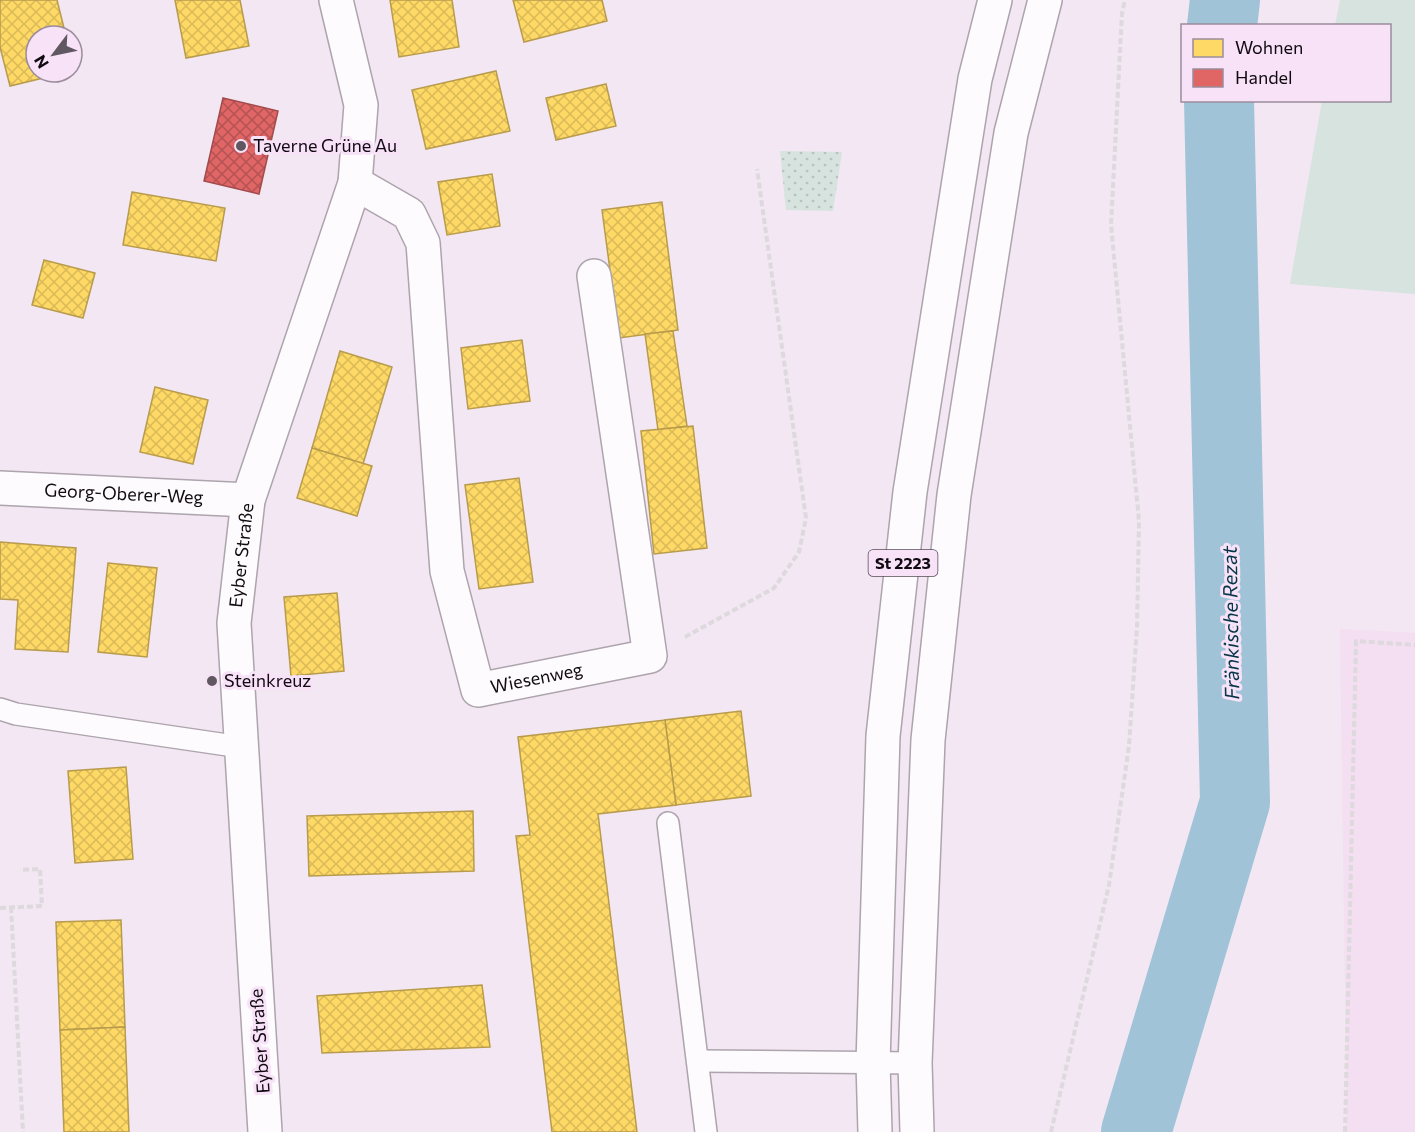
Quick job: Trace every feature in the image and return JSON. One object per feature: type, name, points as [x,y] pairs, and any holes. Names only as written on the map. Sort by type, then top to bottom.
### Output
[{"type":"street","name":"Eyber Straße","points":[[265,1132],[234,623],[248,500],[356,183],[361,105],[336,0]]},
{"type":"street","name":"St 2223","points":[[875,1132],[873,1063],[884,736],[910,492],[975,79],[995,0]]},
{"type":"street","name":"St 2223","points":[[917,1132],[915,1063],[928,740],[954,495],[1011,133],[1045,0]]},
{"type":"street","name":"Wiesenweg","points":[[356,183],[410,214],[423,243],[447,571],[478,690],[650,656]]},
{"type":"street","points":[[594,276],[650,656]]},
{"type":"street","name":"Georg-Oberer-Weg","points":[[0,488],[248,500]]},
{"type":"lane","points":[[0,709],[16,714],[242,747]]},
{"type":"lane","points":[[668,823],[706,1132]]},
{"type":"lane","points":[[698,1060],[915,1063]]},
{"type":"path","points":[[1051,1132],[1108,885],[1130,746],[1135,663],[1138,521],[1111,225],[1122,13],[1125,0]]},
{"type":"path","points":[[650,656],[774,588],[799,552],[806,518],[757,169]]},
{"type":"path","points":[[1345,1132],[1356,641],[1415,645]]},
{"type":"path","points":[[0,908],[42,906],[40,869],[20,870]]},
{"type":"path","points":[[11,907],[23,1132]]},
{"type":"shaded area","points":[[1340,0],[1415,0],[1415,294],[1290,284],[1322,102],[1391,102],[1391,24],[1335,24]]},
{"type":"shaded area","points":[[780,151],[842,152],[833,211],[786,210]]},
{"type":"shaded area","points":[[1340,629],[1415,633],[1415,1132],[1347,1132]]},
{"type":"building: Wohnen","points":[[0,0],[57,0],[63,24],[24,24],[24,83],[10,86],[0,47]]},
{"type":"building: Wohnen","points":[[175,0],[240,0],[249,46],[186,58]]},
{"type":"building: Wohnen","points":[[390,0],[452,0],[459,47],[399,57]]},
{"type":"building: Wohnen","points":[[513,0],[602,0],[607,21],[524,42]]},
{"type":"building: Wohnen","points":[[496,71],[510,131],[426,149],[412,90]]},
{"type":"building: Wohnen","points":[[606,84],[616,126],[556,140],[546,98]]},
{"type":"building: Wohnen","points":[[492,174],[500,226],[447,235],[438,182]]},
{"type":"building: Wohnen","points":[[132,192],[225,208],[216,261],[123,245]]},
{"type":"building: Wohnen","points":[[662,202],[678,330],[619,338],[602,210]]},
{"type":"building: Wohnen","points":[[44,260],[95,273],[83,318],[32,305]]},
{"type":"building: Wohnen","points":[[673,331],[687,426],[658,430],[645,334]]},
{"type":"building: Wohnen","points":[[522,340],[530,401],[468,409],[461,348]]},
{"type":"building: Wohnen","points":[[340,351],[392,367],[363,464],[312,448]]},
{"type":"building: Wohnen","points":[[155,387],[208,400],[193,464],[140,452]]},
{"type":"building: Wohnen","points":[[693,426],[707,548],[654,554],[641,431]]},
{"type":"building: Wohnen","points":[[312,448],[372,466],[357,516],[297,498]]},
{"type":"building: Wohnen","points":[[519,478],[533,582],[479,589],[465,485]]},
{"type":"building: Wohnen","points":[[0,542],[76,548],[68,652],[15,649],[18,600],[0,599]]},
{"type":"building: Wohnen","points":[[108,563],[157,568],[147,657],[98,652]]},
{"type":"building: Wohnen","points":[[337,593],[344,671],[291,676],[284,597]]},
{"type":"building: Wohnen","points":[[741,711],[751,796],[676,805],[665,720]]},
{"type":"building: Wohnen","points":[[665,720],[676,805],[598,814],[637,1132],[552,1132],[516,836],[530,835],[518,737]]},
{"type":"building: Wohnen","points":[[126,767],[133,859],[75,863],[68,771]]},
{"type":"building: Wohnen","points":[[473,811],[474,871],[309,876],[307,816]]},
{"type":"building: Wohnen","points":[[121,920],[125,1027],[60,1030],[56,922]]},
{"type":"building: Wohnen","points":[[482,985],[490,1047],[322,1053],[317,996]]},
{"type":"building: Wohnen","points":[[125,1027],[129,1132],[64,1132],[60,1030]]},
{"type":"building: Handel","name":"Taverne Grüne Au","points":[[223,98],[278,111],[259,194],[204,181]]},
{"type":"waterway","name":"Fränkische Rezat","points":[[1222,24],[1225,0]]},
{"type":"waterway","name":"Fränkische Rezat","points":[[1136,1132],[1235,802],[1219,102]]},
{"type":"place","name":"Taverne Grüne Au","points":[[241,146]]},
{"type":"place","name":"Steinkreuz","points":[[212,681]]}]
